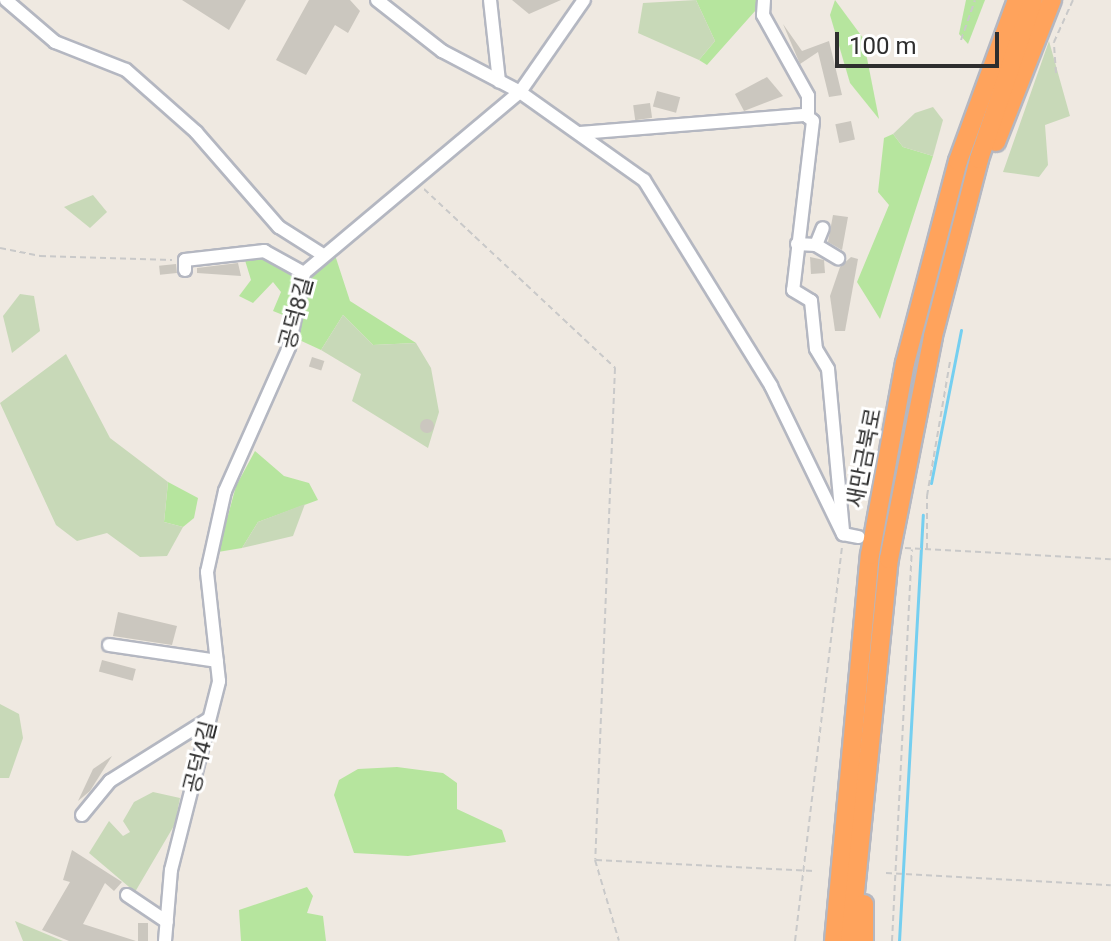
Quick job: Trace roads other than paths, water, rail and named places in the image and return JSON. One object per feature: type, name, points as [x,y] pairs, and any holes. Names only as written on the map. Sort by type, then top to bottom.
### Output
[{"type":"highway","points":[[982,90],[1004,0]]},
{"type":"highway","name":"새만금북로","points":[[850,941],[854,784],[870,555],[905,363],[982,90],[1017,0]]},
{"type":"highway","name":"새만금북로","points":[[834,941],[854,784],[889,559],[963,223],[1033,0]]},
{"type":"highway","points":[[963,223],[1052,0]]},
{"type":"highway","points":[[822,941],[854,784]]},
{"type":"highway","points":[[854,784],[864,941]]},
{"type":"street","points":[[6,0],[55,42],[126,70],[196,132],[279,227],[320,253]]},
{"type":"street","points":[[377,0],[442,51],[520,92],[644,180],[764,373],[843,534]]},
{"type":"street","points":[[490,0],[499,82]]},
{"type":"street","name":"공덕8길","points":[[207,572],[225,491],[289,347],[304,273],[320,253],[520,92],[551,57],[584,0]]},
{"type":"street","points":[[764,0],[763,15],[808,96],[793,290],[811,301],[816,349],[828,369],[843,534]]},
{"type":"street","points":[[580,133],[808,117]]},
{"type":"street","points":[[816,245],[823,228]]},
{"type":"street","points":[[797,244],[816,245],[838,258]]},
{"type":"street","points":[[185,265],[264,251],[304,273]]},
{"type":"street","points":[[843,534],[859,537]]},
{"type":"street","name":"공덕4길","points":[[165,941],[171,870],[209,719],[217,661],[207,572]]},
{"type":"street","points":[[109,645],[217,661]]},
{"type":"street","points":[[82,815],[110,781],[209,719]]},
{"type":"street","points":[[127,895],[167,922]]},
{"type":"waterway","points":[[931,483],[961,330]]},
{"type":"waterway","points":[[899,941],[923,515]]}]
